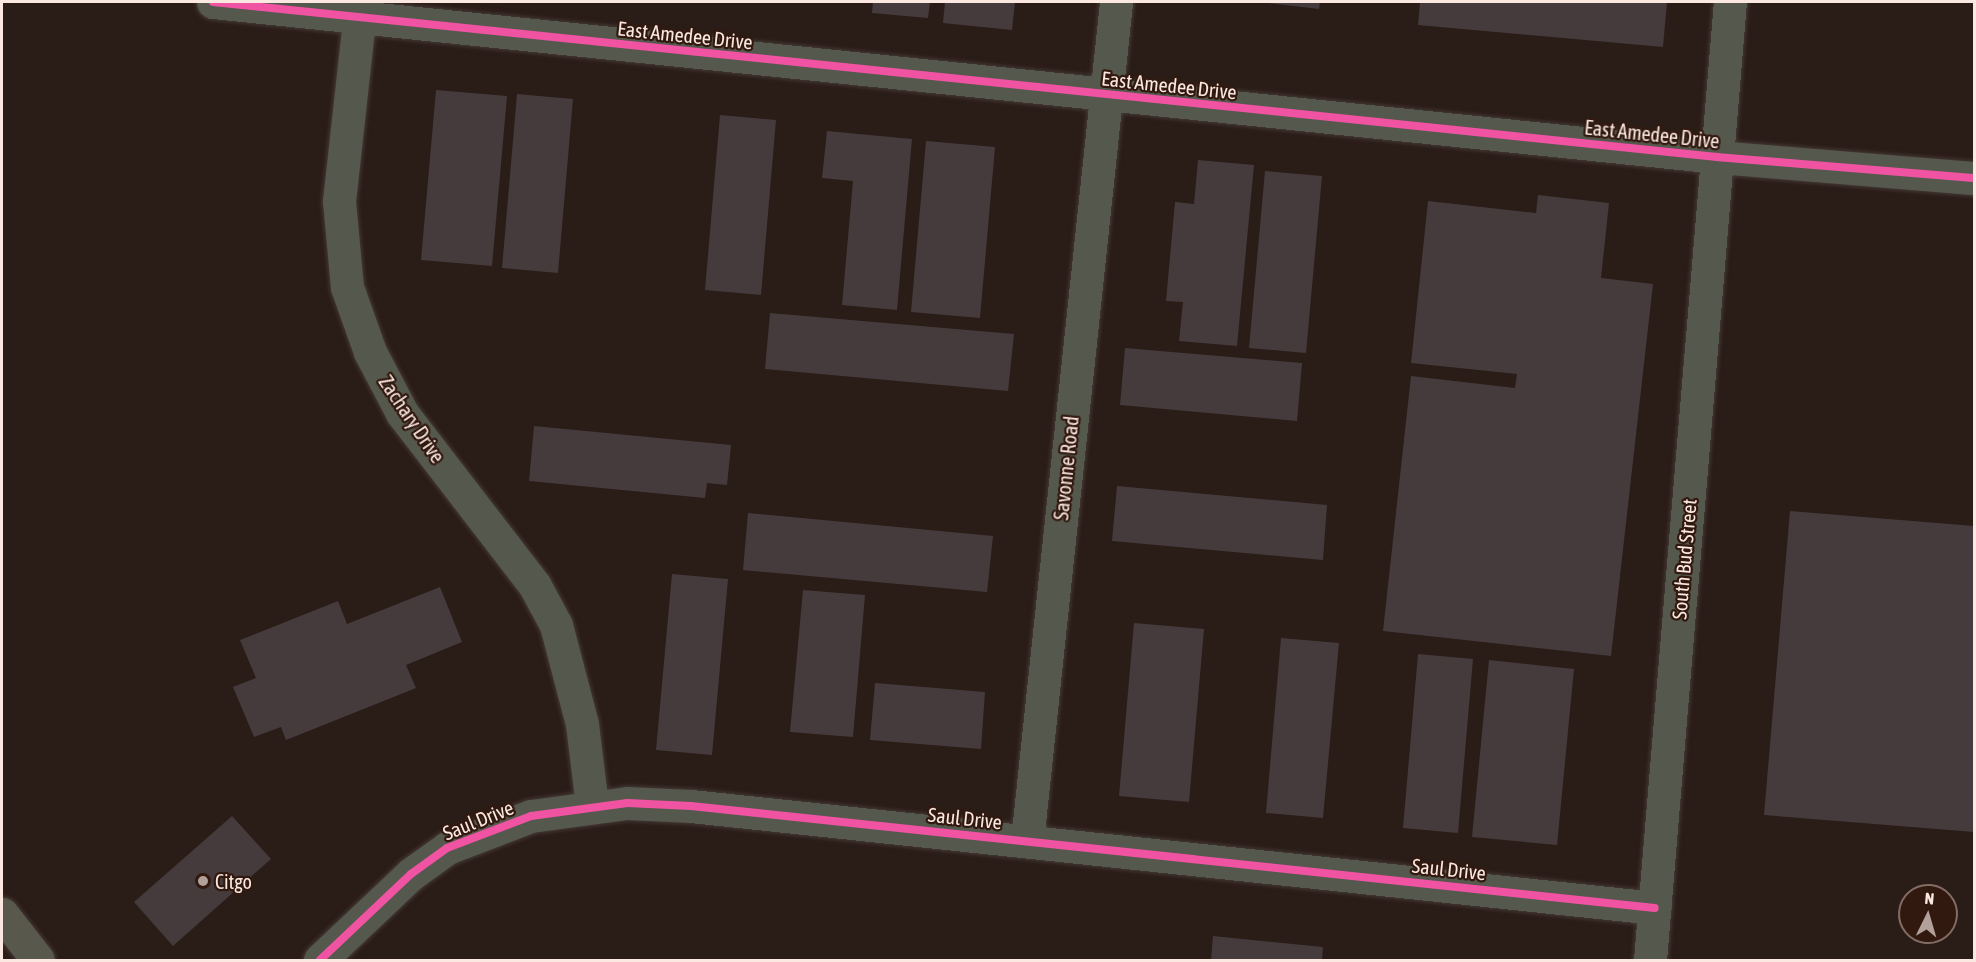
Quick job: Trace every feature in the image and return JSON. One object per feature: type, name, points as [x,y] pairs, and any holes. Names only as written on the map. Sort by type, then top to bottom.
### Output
[{"type":"main road","points":[[2,914],[38,960]]},
{"type":"street","name":"East Amedee Drive","points":[[213,2],[361,9],[1106,95],[1717,157],[1974,178]]},
{"type":"street","points":[[1106,95],[1116,2]]},
{"type":"street","name":"South Bud Street","points":[[1650,960],[1730,2]]},
{"type":"street","name":"Zachary Drive","points":[[361,9],[339,201],[347,287],[369,352],[402,413],[535,586],[556,625],[582,724],[592,805]]},
{"type":"street","name":"Savonne Road","points":[[1027,841],[1106,95]]},
{"type":"street","name":"Saul Drive","points":[[320,960],[411,874],[447,848],[531,816],[592,805],[691,806],[1655,908]]},
{"type":"building","points":[[873,2],[930,2],[928,18],[872,13]]},
{"type":"building","points":[[945,2],[1015,2],[1012,30],[943,23]]},
{"type":"building","points":[[1260,2],[1320,2],[1319,9]]},
{"type":"building","points":[[1420,2],[1667,2],[1663,47],[1418,25]]},
{"type":"building","points":[[436,90],[507,96],[492,266],[421,260]]},
{"type":"building","points":[[517,94],[573,99],[558,273],[502,268]]},
{"type":"building","points":[[720,115],[776,120],[761,295],[705,290]]},
{"type":"building","points":[[827,131],[912,139],[897,310],[842,305],[853,181],[822,178]]},
{"type":"building","points":[[926,141],[995,147],[980,318],[911,312]]},
{"type":"building","points":[[1198,160],[1254,165],[1237,346],[1179,341],[1183,302],[1166,301],[1175,202],[1194,204]]},
{"type":"building","points":[[1265,171],[1322,176],[1306,353],[1249,348]]},
{"type":"building","points":[[1538,195],[1609,203],[1601,278],[1653,284],[1611,656],[1383,631],[1411,376],[1515,388],[1517,374],[1411,363],[1428,201],[1536,213]]},
{"type":"building","points":[[770,313],[1014,334],[1008,391],[765,369]]},
{"type":"building","points":[[1125,348],[1302,363],[1297,421],[1120,405]]},
{"type":"building","points":[[534,426],[731,445],[727,485],[707,483],[705,498],[529,481]]},
{"type":"building","points":[[1117,486],[1327,505],[1323,560],[1112,541]]},
{"type":"building","points":[[1790,511],[1974,526],[1974,832],[1764,815]]},
{"type":"building","points":[[748,513],[993,536],[987,592],[743,570]]},
{"type":"building","points":[[672,574],[728,579],[712,755],[656,750]]},
{"type":"building","points":[[440,587],[462,642],[406,665],[416,688],[286,740],[281,727],[254,737],[233,687],[256,678],[240,640],[338,601],[347,624]]},
{"type":"building","points":[[803,590],[865,595],[853,737],[790,732]]},
{"type":"building","points":[[1134,623],[1204,629],[1189,802],[1119,796]]},
{"type":"building","points":[[1281,638],[1339,643],[1323,818],[1266,813]]},
{"type":"building","points":[[1418,654],[1473,659],[1458,833],[1403,828]]},
{"type":"building","points":[[1489,660],[1574,669],[1557,845],[1472,837]]},
{"type":"building","points":[[875,683],[985,692],[981,749],[870,740]]},
{"type":"building","name":"Citgo","points":[[232,816],[271,859],[173,946],[134,902]]},
{"type":"building","points":[[1213,936],[1323,947],[1322,960],[1211,960]]},
{"type":"cycle path","points":[[213,2],[1717,157],[1974,178]]},
{"type":"cycle path","points":[[320,960],[411,874],[447,848],[531,816],[627,803],[691,806],[1655,908]]},
{"type":"place","name":"Citgo","points":[[203,881]]}]
